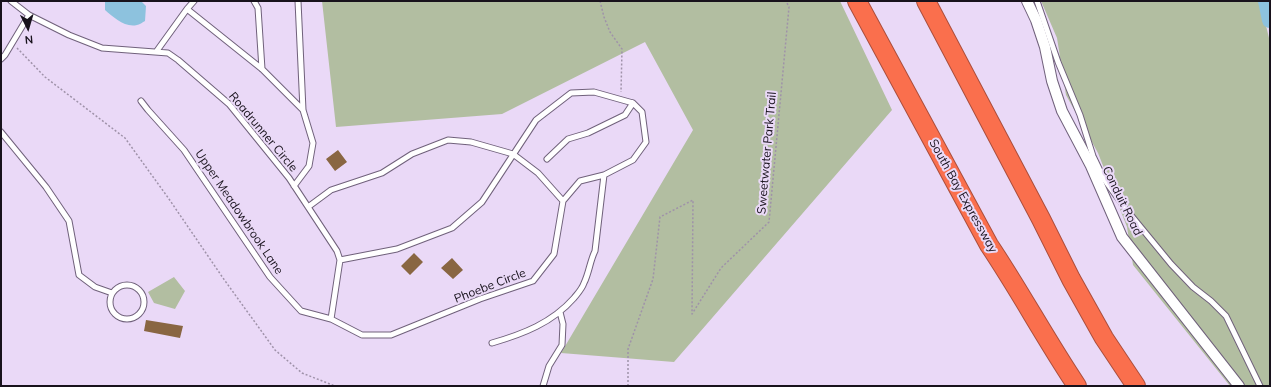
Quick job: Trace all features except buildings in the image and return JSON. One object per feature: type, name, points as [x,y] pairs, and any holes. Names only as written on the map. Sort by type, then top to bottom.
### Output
[{"type":"highway","name":"South Bay Expressway","points":[[857,1],[989,245],[1011,277],[1059,359],[1077,386]]},
{"type":"highway","points":[[926,1],[1041,219],[1074,285],[1104,338],[1136,386]]},
{"type":"street","name":"Conduit Road","points":[[1028,1],[1046,47],[1052,81],[1062,111],[1091,166],[1122,237],[1239,386]]},
{"type":"lane","name":"Roadrunner Circle","points":[[11,1],[29,15],[69,35],[102,48],[123,51],[156,52],[168,54],[173,57],[229,104],[289,178],[340,260]]},
{"type":"lane","points":[[156,52],[194,1]]},
{"type":"lane","points":[[254,1],[258,8],[262,69]]},
{"type":"lane","points":[[294,186],[309,166],[313,143],[304,110],[298,1]]},
{"type":"lane","points":[[1037,1],[1058,62],[1080,115],[1093,156],[1104,179],[1125,208],[1171,264],[1193,287],[1211,301],[1226,316],[1260,386]]},
{"type":"lane","points":[[187,9],[262,69],[304,110]]},
{"type":"lane","points":[[1,59],[29,15]]},
{"type":"lane","points":[[331,319],[340,260],[397,249],[452,228],[482,202],[536,120],[571,94],[594,92],[621,98],[633,103],[625,115],[588,133],[568,139],[547,159]]},
{"type":"lane","name":"Upper Meadowbrook Lane","points":[[141,101],[184,150],[270,277],[301,311],[331,319]]},
{"type":"lane","name":"Phoebe Circle","points":[[331,319],[362,335],[391,335],[480,299],[533,281],[554,254],[563,202],[580,180],[604,175],[633,160],[646,142],[642,112],[633,103]]},
{"type":"lane","points":[[1,132],[46,187],[69,221],[79,275],[95,287],[112,294]]},
{"type":"lane","points":[[308,207],[331,190],[382,173],[412,154],[448,140],[471,142],[513,154],[538,173],[563,202]]},
{"type":"lane","points":[[492,342],[530,330],[560,312],[580,291],[584,284],[591,259],[595,251],[604,175]]},
{"type":"lane","points":[[126,285],[136,288],[143,297],[143,308],[136,316],[125,319],[119,317],[115,314],[110,304],[112,294],[115,289],[126,285]]},
{"type":"lane","points":[[543,386],[549,366],[562,345],[563,324],[560,312]]},
{"type":"path","points":[[600,1],[610,32],[622,50],[621,98]]},
{"type":"path","name":"Sweetwater Park Trail","points":[[628,386],[628,349],[652,279],[660,217],[693,200],[692,314],[721,268],[769,222],[789,7],[786,1]]},
{"type":"path","points":[[12,43],[45,77],[125,138],[275,350],[302,373],[335,386]]},
{"type":"green space","points":[[322,1],[840,1],[892,110],[674,362],[561,353],[693,130],[645,42],[502,114],[336,127]]},
{"type":"green space","points":[[1041,1],[1260,1],[1270,42],[1270,386],[1230,386],[1133,265],[1127,227],[1098,153],[1066,95],[1057,38]]},
{"type":"green space","points":[[174,277],[185,291],[175,309],[154,303],[148,292]]},
{"type":"water","points":[[105,1],[141,1],[146,6],[145,21],[133,26],[115,19],[105,10]]},
{"type":"waterway","points":[[1266,1],[1270,20]]}]
